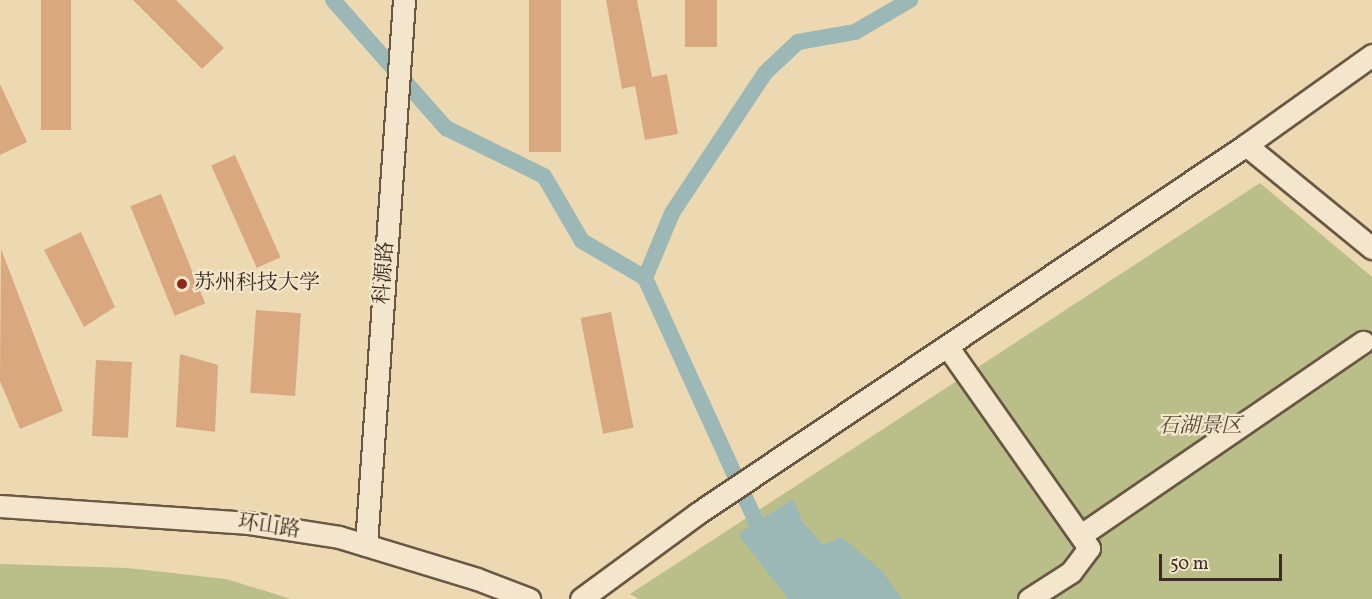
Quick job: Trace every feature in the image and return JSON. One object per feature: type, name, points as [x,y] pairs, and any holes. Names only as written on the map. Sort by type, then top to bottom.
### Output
[{"type":"street","name":"科源路","points":[[366,545],[403,9]]},
{"type":"street","points":[[581,599],[698,513],[1246,145],[1372,55]]},
{"type":"street","points":[[1246,145],[1372,248]]},
{"type":"street","points":[[1081,535],[1364,342]]},
{"type":"street","points":[[947,346],[1089,548],[1071,572],[1029,599]]},
{"type":"street","name":"环山路","points":[[0,506],[249,523],[366,545],[529,599]]},
{"type":"green space","name":"石湖景区","points":[[1260,183],[1372,277],[1372,599],[639,599],[630,594]]},
{"type":"green space","points":[[0,564],[128,568],[226,579],[291,599],[0,599]]},
{"type":"water","points":[[793,499],[802,521],[823,545],[842,537],[882,571],[902,599],[788,599],[738,534]]},
{"type":"building","points":[[41,0],[71,0],[71,130],[41,130]]},
{"type":"building","points":[[133,0],[176,0],[224,48],[202,69]]},
{"type":"building","points":[[529,0],[561,0],[561,152],[529,152]]},
{"type":"building","points":[[606,0],[637,0],[652,77],[667,74],[678,134],[645,140],[635,86],[622,89]]},
{"type":"building","points":[[685,0],[717,0],[717,47],[685,47]]},
{"type":"building","points":[[0,84],[27,142],[0,155]]},
{"type":"building","points":[[235,155],[281,257],[257,268],[211,166]]},
{"type":"building","points":[[161,194],[205,303],[175,316],[130,206]]},
{"type":"building","points":[[81,232],[115,307],[84,327],[44,250]]},
{"type":"building","points":[[1,249],[63,411],[20,429],[0,381]]},
{"type":"building","points":[[256,310],[301,313],[295,396],[250,393]]},
{"type":"building","points":[[611,312],[634,428],[603,434],[581,318]]},
{"type":"building","points":[[180,354],[218,365],[215,432],[176,427]]},
{"type":"building","points":[[96,360],[132,362],[128,438],[92,436]]},
{"type":"waterway","points":[[333,0],[446,128],[544,176],[582,241],[645,278],[766,543]]},
{"type":"waterway","points":[[645,278],[672,213],[765,73],[798,42],[855,32],[910,0]]},
{"type":"place","name":"苏州科技大学","points":[[182,284]]}]
